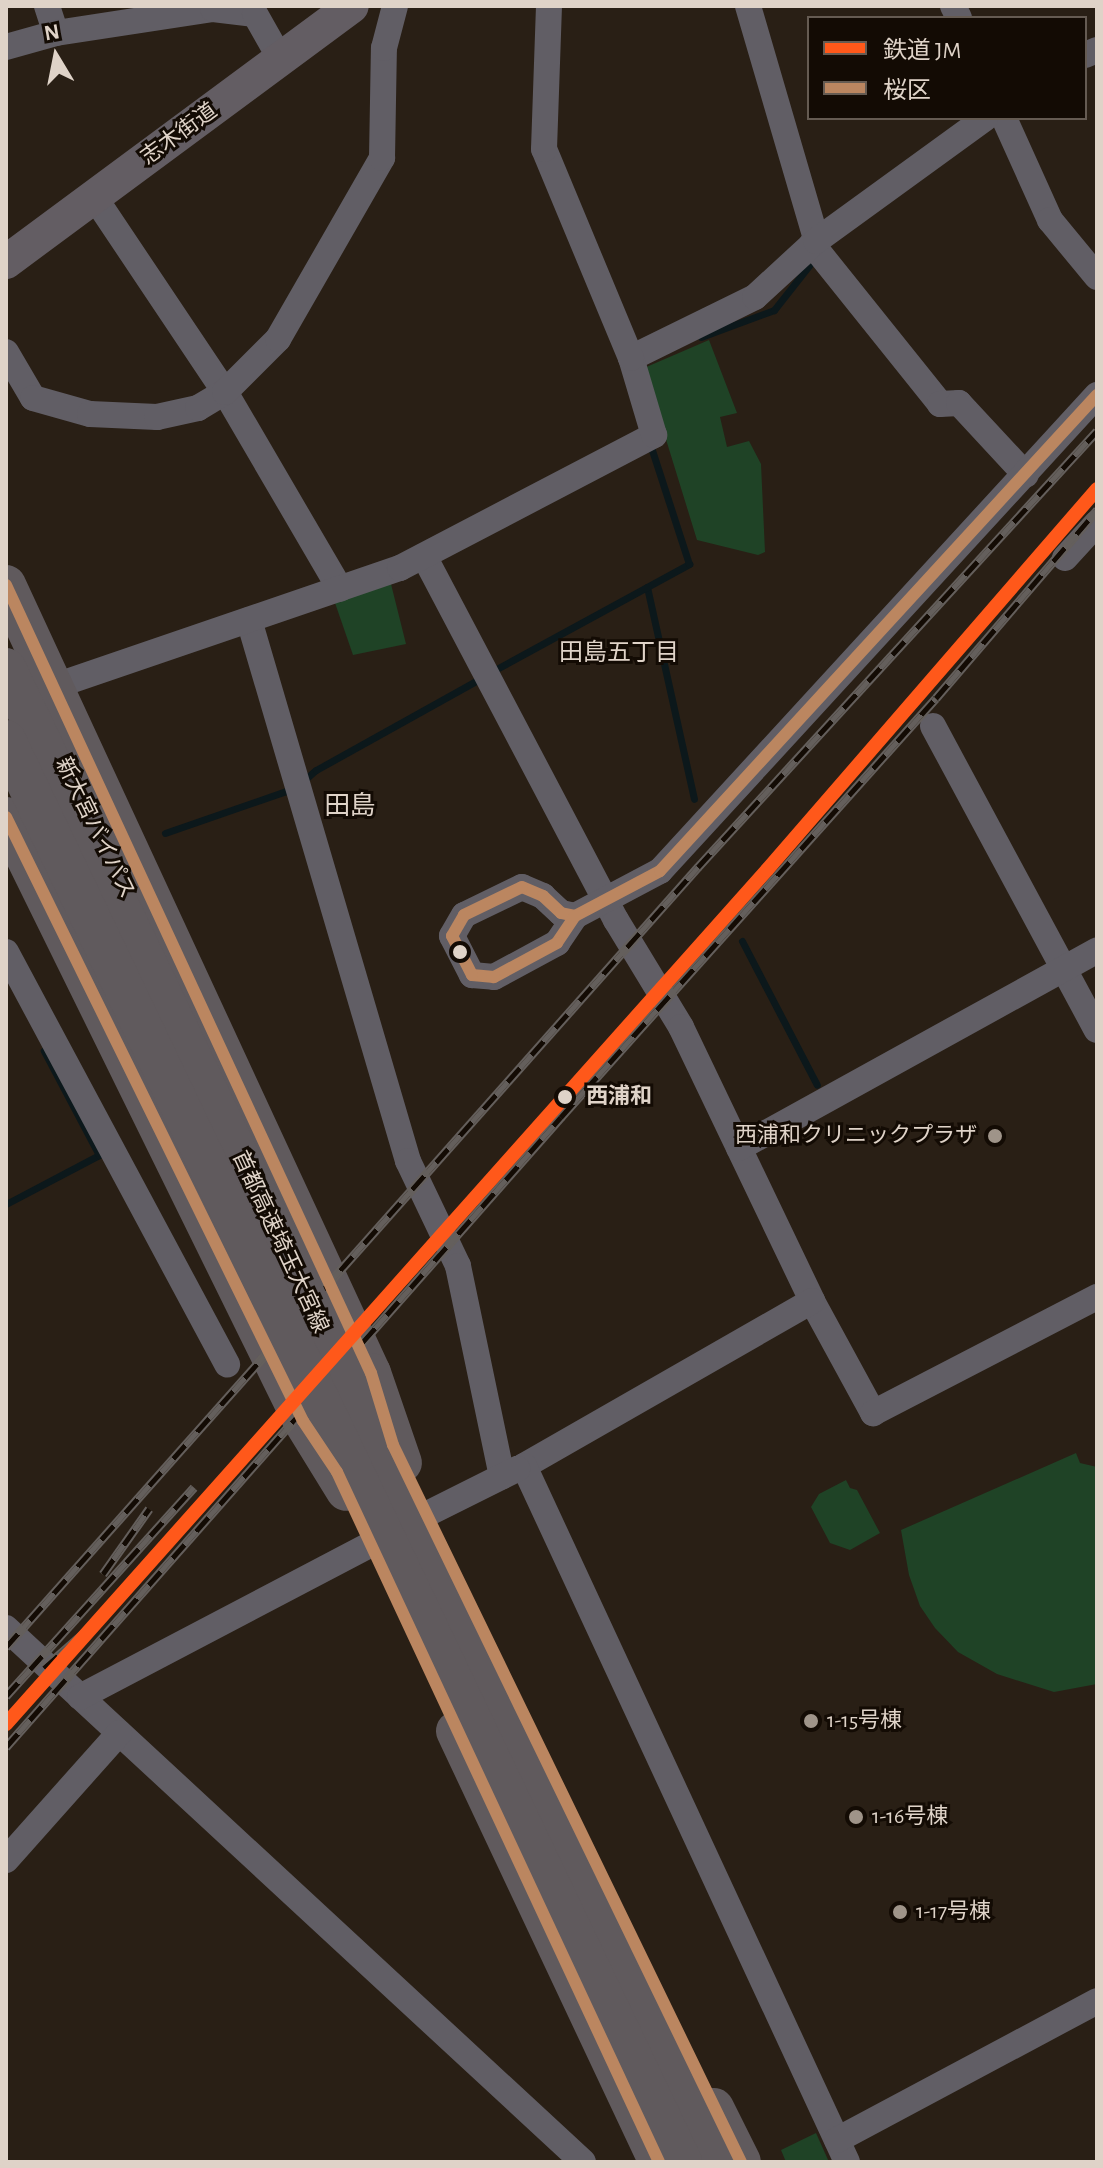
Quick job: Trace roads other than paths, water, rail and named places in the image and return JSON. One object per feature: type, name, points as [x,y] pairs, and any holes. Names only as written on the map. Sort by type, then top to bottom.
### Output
[{"type":"highway","points":[[6,585],[371,1373],[393,1445],[741,2162]]},
{"type":"highway","name":"新大宮バイパス","points":[[6,642],[358,1379],[393,1445]]},
{"type":"highway","name":"首都高速埼玉大宮線","points":[[6,668],[719,2162]]},
{"type":"highway","name":"首都高速埼玉大宮線","points":[[6,740],[682,2162]]},
{"type":"highway","points":[[6,763],[315,1410],[337,1472],[370,1545],[659,2162]]},
{"type":"highway","points":[[6,817],[303,1421],[337,1472]]},
{"type":"main road","name":"志木街道","points":[[6,262],[93,195],[281,60],[321,18],[352,6]]},
{"type":"street","points":[[47,6],[56,33]]},
{"type":"street","points":[[6,352],[33,398],[90,414],[157,417],[198,408],[225,392],[278,339],[382,158],[384,48],[395,6]]},
{"type":"street","points":[[55,686],[340,589],[424,556],[654,435],[631,358],[544,149],[549,6]]},
{"type":"street","points":[[748,6],[815,243],[940,404],[959,403],[1026,475]]},
{"type":"street","points":[[6,47],[56,33],[213,9],[255,14],[281,60]]},
{"type":"street","points":[[631,358],[755,297],[815,243],[982,120]]},
{"type":"street","points":[[1005,120],[1050,220],[1097,277]]},
{"type":"street","points":[[93,195],[225,392],[340,589]]},
{"type":"street","points":[[575,916],[660,871],[1097,395]]},
{"type":"street","points":[[1065,558],[1097,523]]},
{"type":"street","points":[[424,556],[606,900],[681,1027],[812,1301],[873,1413],[1097,1297]]},
{"type":"street","points":[[249,620],[408,1161],[458,1266],[513,1471],[842,2151],[1097,2001]]},
{"type":"street","points":[[933,726],[1097,1030]]},
{"type":"street","points":[[739,1148],[1097,950]]},
{"type":"street","points":[[6,952],[227,1365]]},
{"type":"street","points":[[427,1514],[513,1471],[812,1301]]},
{"type":"street","points":[[80,1697],[370,1545]]},
{"type":"street","points":[[6,1628],[583,2162]]},
{"type":"street","points":[[6,1860],[119,1733]]},
{"type":"waterway","points":[[701,337],[774,310],[815,258]]},
{"type":"waterway","points":[[491,672],[689,564],[650,444]]},
{"type":"waterway","points":[[647,587],[694,799]]},
{"type":"waterway","points":[[302,782],[316,770],[481,678]]},
{"type":"waterway","points":[[165,833],[292,789]]},
{"type":"waterway","points":[[742,941],[817,1085]]},
{"type":"waterway","points":[[6,1204],[99,1155],[44,1051]]},
{"type":"railway","points":[[6,1647],[698,867],[1097,431]]},
{"type":"railway","points":[[6,1747],[561,1117],[936,698],[1097,510]]},
{"type":"railway","points":[[6,1696],[194,1487]]},
{"type":"railway","points":[[103,1574],[149,1509]]},
{"type":"railway","points":[[44,1668],[101,1618]]},
{"type":"rail line","name":"JM","points":[[6,1724],[767,870],[1097,489]]},
{"type":"place","name":"西浦和","points":[[565,1097]]},
{"type":"place","name":"西浦和クリニックプラザ","points":[[995,1136]]},
{"type":"place","name":"1-15号棟","points":[[811,1721]]},
{"type":"place","name":"1-16号棟","points":[[856,1817]]},
{"type":"place","name":"1-17号棟","points":[[900,1912]]},
{"type":"district","name":"田島五丁目","points":[[619,654]]},
{"type":"district","name":"田島","points":[[350,807]]}]
